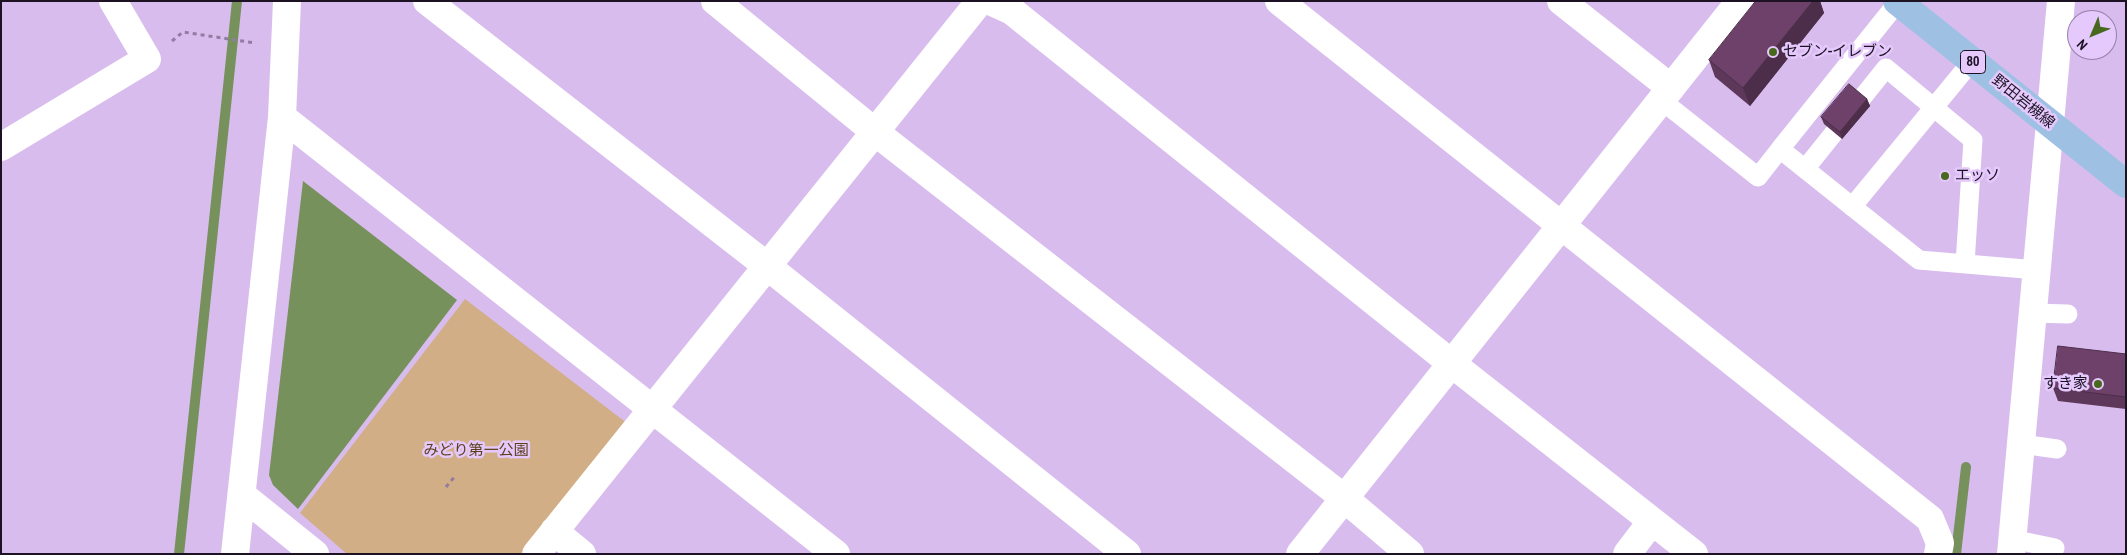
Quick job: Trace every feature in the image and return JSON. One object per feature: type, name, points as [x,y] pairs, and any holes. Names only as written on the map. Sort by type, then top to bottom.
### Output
[{"type":"main road","name":"野田岩槻線","points":[[1898,2],[2126,184]]},
{"type":"street","points":[[1,147],[147,59],[114,1]]},
{"type":"street","points":[[235,554],[243,496],[282,117],[286,1]]},
{"type":"street","points":[[427,1],[767,266],[1127,554]]},
{"type":"street","points":[[715,1],[875,132],[1344,498],[1410,554]]},
{"type":"street","points":[[536,554],[980,1]]},
{"type":"street","points":[[990,1],[1012,11],[1451,363],[1694,554]]},
{"type":"street","points":[[1279,1],[1560,227],[1930,519],[1940,543],[1938,554]]},
{"type":"street","points":[[1561,1],[1666,94]]},
{"type":"street","points":[[1300,554],[1740,1]]},
{"type":"street","points":[[2011,546],[2061,1]]},
{"type":"street","points":[[282,117],[836,554]]},
{"type":"street","points":[[243,496],[315,554]]},
{"type":"street","points":[[1627,554],[1652,521]]},
{"type":"street","points":[[554,531],[582,554]]},
{"type":"lane","points":[[1666,94],[1758,177],[1780,149],[1818,91],[1898,2]]},
{"type":"lane","points":[[1852,207],[1972,61]]},
{"type":"lane","points":[[1805,169],[1886,68],[1973,140],[1965,264]]},
{"type":"lane","points":[[1780,149],[1918,260],[2036,270]]},
{"type":"lane","points":[[2032,313],[2068,314]]},
{"type":"lane","points":[[2021,444],[2057,448]]},
{"type":"lane","points":[[2011,546],[2055,548]]},
{"type":"path","points":[[147,59],[183,32],[255,43]]},
{"type":"path","points":[[446,487],[456,475]]},
{"type":"green space","name":"みどり第一公園","points":[[465,299],[628,424],[522,554],[347,554],[300,513]]},
{"type":"shaded area","points":[[303,181],[457,300],[298,509],[273,485],[269,475]]},
{"type":"building","points":[[1756,1],[1813,1],[1743,88],[1709,60]]},
{"type":"building","points":[[1849,84],[1867,99],[1840,132],[1821,117]]},
{"type":"building","points":[[2058,346],[2126,354],[2126,397],[2053,388]]},
{"type":"waterway","points":[[179,554],[237,1]]},
{"type":"waterway","points":[[1956,554],[1966,467]]},
{"type":"place","name":"セブン-イレブン","points":[[1773,52]]},
{"type":"place","name":"エッソ","points":[[1945,176]]},
{"type":"place","name":"すき家","points":[[2098,384]]}]
